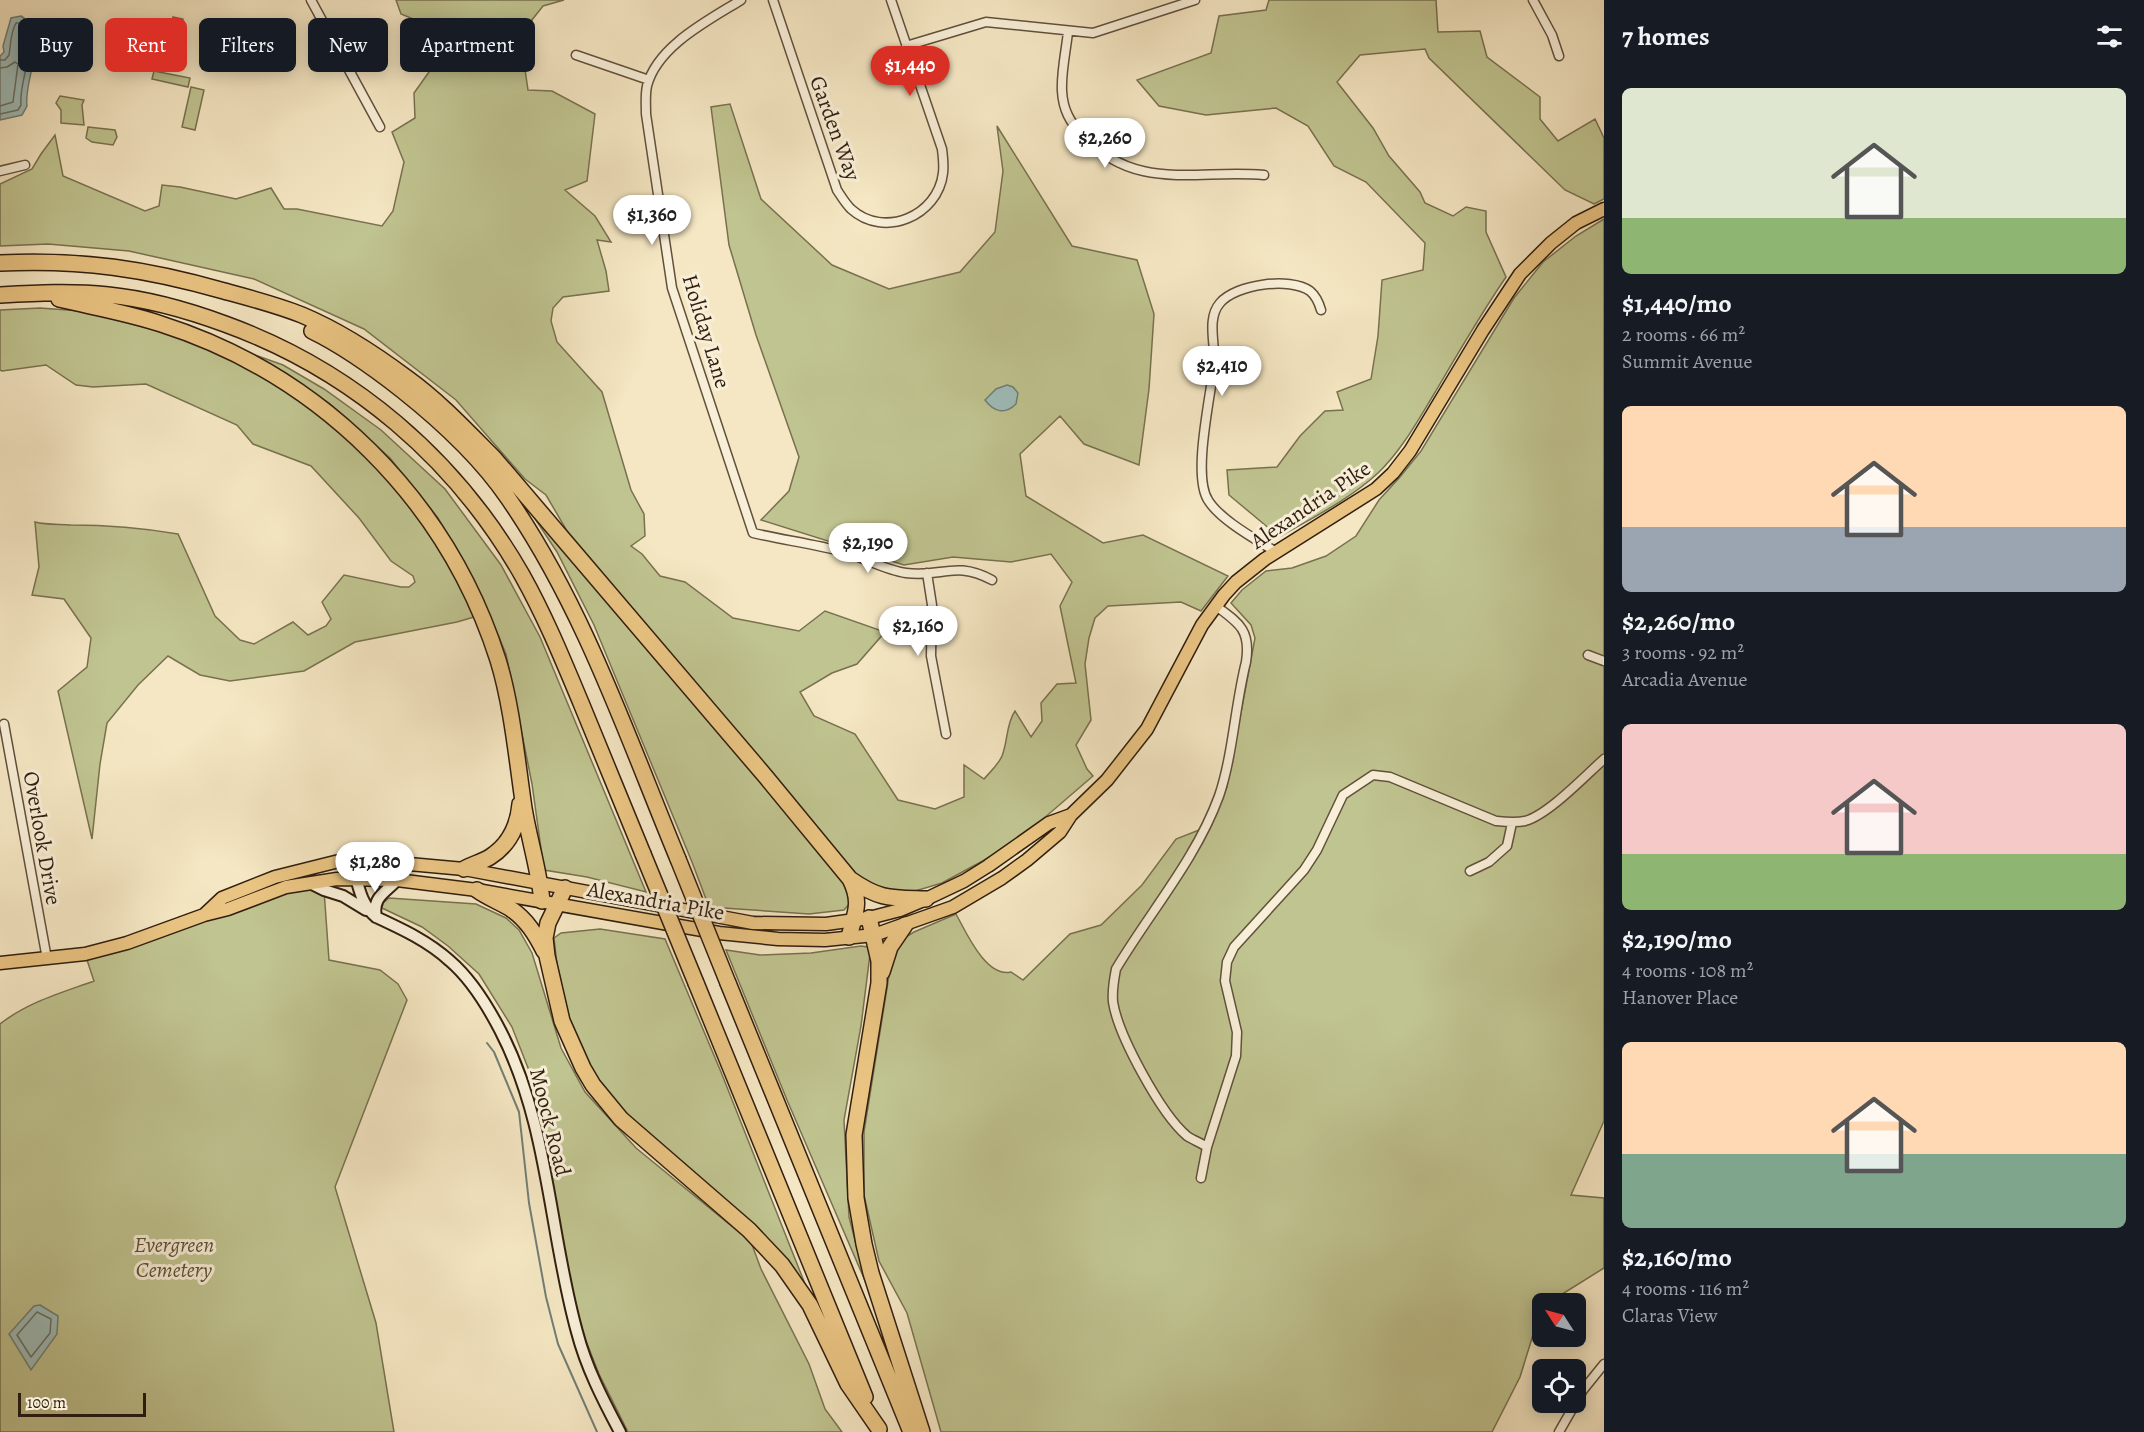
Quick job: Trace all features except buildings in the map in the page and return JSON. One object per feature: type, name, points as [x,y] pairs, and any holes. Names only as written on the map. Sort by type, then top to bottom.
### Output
[{"type":"highway","points":[[0,263],[36,262],[125,268],[184,279],[301,315],[345,337],[409,378],[445,409],[494,458],[850,879],[857,893],[857,901],[849,938]]},
{"type":"highway","points":[[222,291],[324,337],[378,370],[433,415],[470,452],[507,496],[538,546],[571,605],[596,658],[911,1432]]},
{"type":"highway","points":[[0,295],[74,293],[109,295],[172,306],[243,330],[275,344],[342,381],[376,405],[406,431],[456,481],[493,529],[523,577],[562,659],[879,1431]]},
{"type":"highway","points":[[30,294],[160,324],[223,348],[256,365],[305,395],[330,414],[380,459],[418,505],[456,562],[477,607],[498,662],[540,884],[549,903],[545,938],[547,956],[562,1021],[570,1042],[593,1085],[621,1119],[748,1230],[782,1265],[810,1305],[848,1384],[879,1431]]},
{"type":"highway","points":[[464,870],[489,858],[513,833],[519,816],[522,792]]},
{"type":"highway","points":[[850,879],[882,897],[926,899]]},
{"type":"highway","points":[[549,903],[565,888]]},
{"type":"highway","points":[[477,890],[512,910],[525,921],[536,934],[547,956]]},
{"type":"highway","points":[[869,918],[879,961],[879,983]]},
{"type":"highway","points":[[905,925],[890,947],[879,983],[854,1135],[856,1198],[872,1273],[922,1432]]},
{"type":"main road","name":"Alexandria Pike","points":[[0,963],[85,954],[127,943],[286,887],[358,879],[397,880],[477,890],[733,935],[790,939],[825,940],[874,935],[953,907],[1027,860],[1060,832],[1071,815],[1107,780],[1148,729],[1202,625],[1236,582],[1276,552],[1376,489],[1393,473],[1410,451],[1520,273],[1576,223],[1604,209]]},
{"type":"main road","name":"Alexandria Pike","points":[[204,915],[222,898],[275,877],[339,861],[366,860],[464,870],[753,923],[802,925],[853,921],[900,910],[964,881],[1049,823],[1071,815]]},
{"type":"main road","points":[[351,860],[363,901],[376,917]]},
{"type":"main road","points":[[358,879],[366,860]]},
{"type":"main road","points":[[376,917],[376,901],[397,880]]},
{"type":"main road","name":"Moock Road","points":[[310,883],[343,896],[376,917],[434,948],[452,962],[486,1004],[514,1057],[532,1108],[577,1333],[586,1362],[620,1432]]},
{"type":"street","points":[[311,0],[380,127]]},
{"type":"street","name":"Holiday Lane","points":[[741,0],[671,47],[659,61],[646,88],[646,114],[672,288],[753,533],[845,553],[903,573],[927,573]]},
{"type":"street","name":"Garden Way","points":[[772,0],[837,190],[849,207],[867,219],[889,223],[917,214],[928,206],[935,196],[943,174],[942,149],[906,46]]},
{"type":"street","points":[[891,0],[906,46],[986,22],[1093,33],[1195,0]]},
{"type":"street","points":[[1533,0],[1552,35],[1559,56]]},
{"type":"street","points":[[1068,32],[1062,91],[1066,113],[1071,124],[1105,155],[1136,170],[1162,176],[1236,173],[1264,175]]},
{"type":"street","points":[[576,55],[649,80]]},
{"type":"street","points":[[0,171],[25,165]]},
{"type":"street","points":[[1276,552],[1248,535],[1218,511],[1208,501],[1203,489],[1204,445],[1214,365],[1212,320],[1220,303],[1230,293],[1241,288],[1262,286],[1293,284],[1312,292],[1322,310]]},
{"type":"street","points":[[946,734],[931,656],[932,605],[927,573],[969,570],[992,580]]},
{"type":"street","points":[[1207,1147],[1188,1136],[1177,1126],[1134,1059],[1125,1040],[1113,1001],[1113,982],[1116,969],[1188,859],[1220,792],[1246,662],[1248,641],[1238,622],[1216,606]]},
{"type":"street","points":[[1588,655],[1604,661]]},
{"type":"street","name":"Overlook Drive","points":[[4,724],[47,959]]},
{"type":"street","points":[[1201,1178],[1207,1147],[1236,1056],[1237,1032],[1225,981],[1227,962],[1234,947],[1304,870],[1317,850],[1343,795],[1372,775],[1390,777],[1496,821],[1512,823],[1527,821],[1550,807],[1604,759]]},
{"type":"street","points":[[1470,871],[1489,862],[1507,846],[1512,823]]},
{"type":"street","points":[[1559,1432],[1583,1390],[1604,1364]]},
{"type":"green space","points":[[396,0],[564,0],[543,6],[533,18],[411,18],[401,14]]},
{"type":"green space","points":[[1269,0],[1436,0],[1438,32],[1480,31],[1487,57],[1540,97],[1540,119],[1558,141],[1595,119],[1604,138],[1604,199],[1594,204],[1565,190],[1429,58],[1425,49],[1360,55],[1337,82],[1373,128],[1389,156],[1420,192],[1425,203],[1453,216],[1466,207],[1486,211],[1486,232],[1506,277],[1415,425],[1386,464],[1344,499],[1281,536],[1229,495],[1227,470],[1277,467],[1300,436],[1325,411],[1343,410],[1337,392],[1371,379],[1378,336],[1382,280],[1423,270],[1425,243],[1366,182],[1334,166],[1308,126],[1276,108],[1206,115],[1159,106],[1137,80],[1211,53],[1219,16],[1266,10]]},
{"type":"green space","points":[[154,72],[190,78],[188,87],[152,79]]},
{"type":"green space","points":[[429,72],[525,72],[528,90],[552,91],[595,114],[587,181],[565,190],[595,216],[611,242],[597,240],[609,291],[563,297],[553,308],[551,321],[557,342],[602,392],[631,490],[644,514],[645,536],[631,546],[642,554],[660,576],[685,582],[733,618],[799,631],[825,611],[885,632],[857,664],[832,673],[800,692],[814,716],[855,734],[898,800],[935,809],[964,797],[964,765],[984,779],[996,765],[1002,756],[1010,721],[1015,711],[1031,737],[1042,721],[1041,703],[1057,684],[1076,683],[1060,606],[1072,582],[1051,554],[1011,562],[953,557],[904,565],[761,520],[789,491],[799,457],[756,335],[729,245],[711,107],[730,104],[761,199],[832,265],[889,289],[960,272],[995,232],[1003,171],[997,126],[1072,246],[1137,260],[1154,314],[1149,389],[1139,465],[1084,444],[1060,416],[1020,454],[1026,496],[1103,543],[1143,535],[1228,576],[1201,611],[1181,602],[1108,606],[1095,618],[1085,664],[1091,720],[1076,745],[1087,769],[1093,776],[1036,825],[990,857],[942,883],[905,894],[871,888],[857,875],[567,531],[546,495],[525,479],[456,400],[364,329],[254,279],[129,251],[48,244],[0,246],[0,184],[32,169],[55,135],[63,176],[145,211],[159,206],[162,185],[236,199],[271,188],[284,209],[297,209],[382,226],[393,211],[404,162],[392,132],[415,118],[414,93]]},
{"type":"green space","points":[[191,87],[204,90],[195,130],[182,127]]},
{"type":"green space","points":[[60,96],[84,100],[82,105],[84,125],[61,123],[61,110],[56,103]]},
{"type":"green space","points":[[88,127],[115,130],[117,137],[113,145],[92,142],[86,138]]},
{"type":"green space","points":[[1604,219],[1604,1121],[1571,1195],[1604,1198],[1604,1268],[1564,1293],[1532,1293],[1532,1338],[1520,1377],[1492,1432],[941,1432],[907,1313],[879,1261],[864,1195],[864,1132],[892,957],[901,940],[956,914],[971,942],[985,961],[993,968],[1002,972],[1011,972],[1023,980],[1070,934],[1101,925],[1142,885],[1176,839],[1207,829],[1227,787],[1255,638],[1251,625],[1231,603],[1242,590],[1266,571],[1292,568],[1326,556],[1356,536],[1379,500],[1421,451],[1514,298],[1543,262],[1576,236]]},
{"type":"green space","points":[[40,308],[81,311],[146,326],[195,344],[261,374],[334,424],[382,471],[425,525],[451,566],[474,617],[355,642],[304,671],[230,681],[200,675],[168,656],[138,685],[107,723],[92,839],[58,691],[87,667],[91,638],[64,599],[32,595],[39,567],[35,522],[125,527],[178,534],[215,616],[240,640],[254,644],[293,622],[308,635],[326,626],[331,619],[322,602],[344,575],[401,587],[409,587],[415,582],[413,576],[391,561],[359,518],[311,466],[253,444],[237,425],[146,384],[93,387],[76,385],[46,365],[0,370],[0,310]]},
{"type":"green space","points":[[255,355],[283,365],[324,389],[381,430],[445,489],[501,565],[540,637],[646,892],[587,877],[544,870],[532,784],[506,654],[482,597],[438,518],[390,458],[329,403]]},
{"type":"green space","points":[[518,493],[829,861],[849,890],[851,902],[844,910],[809,914],[709,907],[594,625],[557,552]]},
{"type":"green space","name":"Evergreen Cemetery","points":[[286,887],[324,890],[329,960],[380,970],[398,984],[407,1000],[335,1187],[376,1323],[394,1432],[0,1432],[0,1024],[33,1004],[94,981],[85,954]]},
{"type":"green space","points":[[389,898],[476,904],[506,918],[519,930],[532,953],[561,1048],[585,1092],[636,1148],[751,1242],[761,1269],[809,1364],[825,1409],[842,1432],[628,1432],[599,1374],[576,1316],[530,1073],[512,1027],[479,974],[448,946],[422,927],[382,908],[383,903]]},
{"type":"green space","points":[[600,929],[665,939],[721,1072],[807,1289],[627,1118],[599,1083],[572,1032],[557,964],[554,938],[561,933]]},
{"type":"green space","points":[[868,947],[870,954],[861,1026],[844,1120],[849,1217],[866,1283],[787,1100],[726,950],[760,955],[811,953]]},
{"type":"water","points":[[21,16],[23,18],[18,18],[18,72],[31,72],[27,106],[22,115],[0,120],[0,56],[4,52],[3,46],[11,18]]},
{"type":"water","points":[[1007,385],[1013,387],[1018,393],[1016,404],[1008,410],[1000,411],[985,400],[996,389]]},
{"type":"water","points":[[40,1305],[58,1316],[57,1334],[31,1370],[9,1334],[34,1306]]},
{"type":"waterway","points":[[487,1043],[494,1052],[519,1112],[529,1203],[546,1297],[558,1344],[597,1432]]}]
